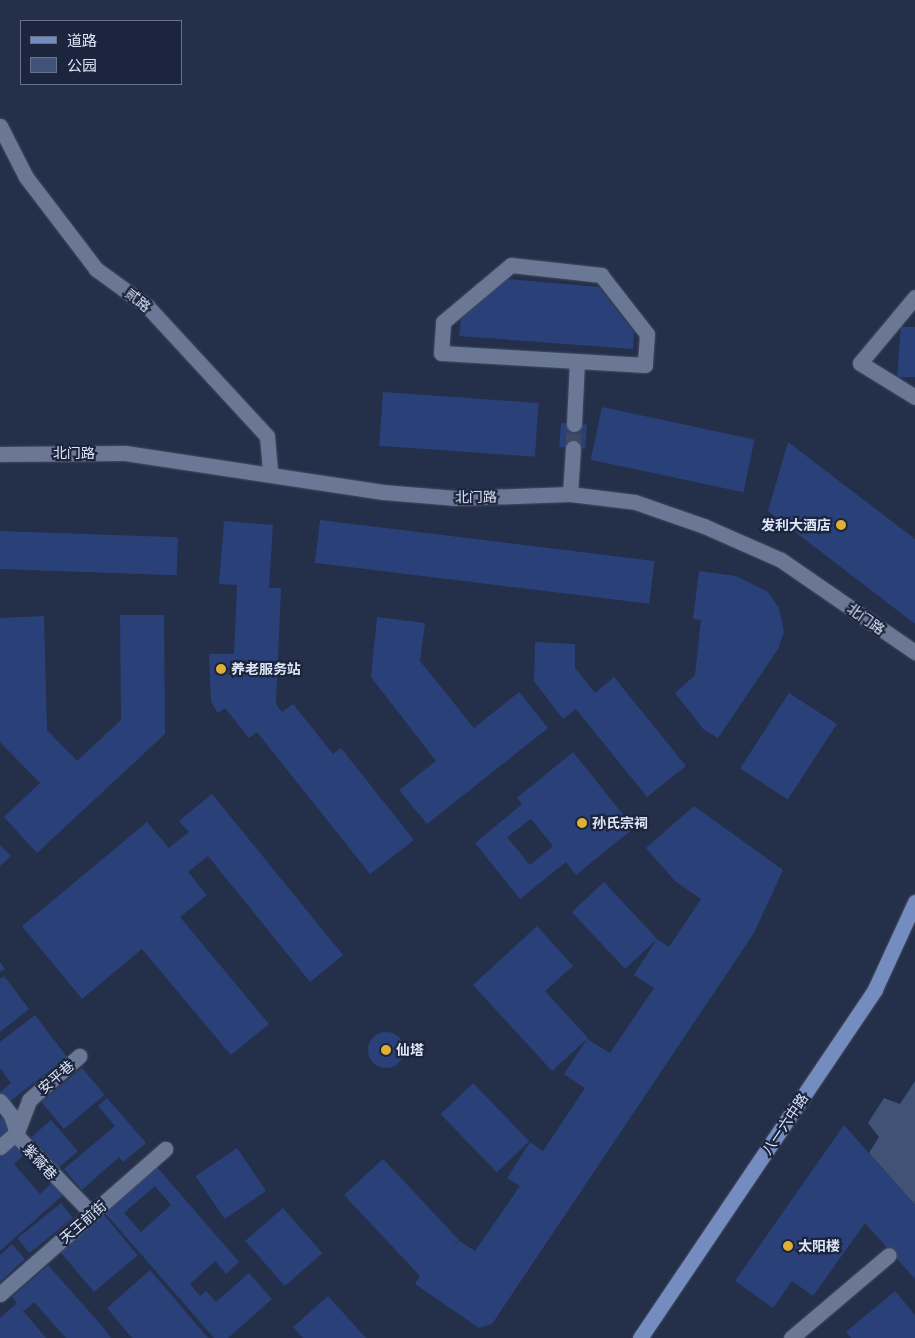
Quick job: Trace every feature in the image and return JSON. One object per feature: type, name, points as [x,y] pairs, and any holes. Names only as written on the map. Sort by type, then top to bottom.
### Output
[{"type":"main road","name":"八一六中路","points":[[640,1338],[875,989],[915,902]]},
{"type":"street","name":"贰路","points":[[0,126],[26,176],[96,269],[148,306],[267,436],[270,473]]},
{"type":"street","points":[[511,265],[601,275],[647,334],[646,365],[577,361],[441,353],[443,322],[511,265]]},
{"type":"street","points":[[915,297],[860,363],[915,397]]},
{"type":"street","points":[[574,424],[577,361]]},
{"type":"street","points":[[570,494],[573,448]]},
{"type":"street","name":"北门路","points":[[0,454],[125,453],[456,498],[570,494],[634,502],[704,526],[781,560],[915,652]]},
{"type":"street","name":"安平巷","points":[[0,1146],[17,1132],[29,1100],[79,1056]]},
{"type":"street","name":"紫薇巷","points":[[0,1101],[17,1132],[58,1183],[66,1185],[92,1214]]},
{"type":"street","name":"天王前街","points":[[0,1294],[165,1149]]},
{"type":"street","points":[[791,1338],[889,1255]]},
{"type":"green space","points":[[915,1081],[915,1205],[869,1153],[879,1137],[868,1123],[884,1098],[900,1104]]},
{"type":"building","points":[[507,279],[599,287],[634,332],[633,349],[459,336],[461,319]]},
{"type":"building","points":[[901,327],[915,327],[915,377],[897,377]]},
{"type":"building","points":[[383,392],[539,403],[535,457],[379,446]]},
{"type":"building","points":[[602,407],[755,439],[743,492],[591,460]]},
{"type":"building","points":[[561,423],[587,425],[585,449],[559,447]]},
{"type":"building","name":"发利大酒店","points":[[788,442],[915,539],[915,624],[768,511]]},
{"type":"building","points":[[320,520],[654,561],[649,604],[315,563]]},
{"type":"building","points":[[224,521],[273,525],[269,588],[281,588],[276,704],[282,712],[293,704],[333,754],[341,748],[414,840],[370,874],[257,732],[249,738],[225,708],[218,713],[211,702],[209,654],[234,654],[237,585],[219,584]]},
{"type":"building","points":[[0,531],[178,537],[177,575],[0,569]]},
{"type":"building","points":[[699,571],[736,576],[768,592],[779,608],[784,632],[778,649],[718,738],[704,730],[675,693],[695,675],[701,620],[693,619]]},
{"type":"building","points":[[120,615],[164,615],[165,734],[37,853],[4,817],[40,783],[0,742],[0,618],[44,616],[47,730],[77,761],[121,720]]},
{"type":"building","points":[[377,617],[425,623],[420,661],[474,728],[519,692],[548,728],[427,824],[399,790],[436,761],[371,677]]},
{"type":"building","points":[[535,642],[575,644],[575,668],[595,693],[614,677],[686,766],[647,797],[576,709],[563,719],[534,681]]},
{"type":"building","points":[[789,693],[837,724],[788,800],[740,768]]},
{"type":"building","name":"孙氏宗祠","points":[[573,752],[634,828],[576,875],[566,862],[520,899],[475,843],[522,804],[517,798]],"holes":[[[531,819],[553,846],[530,865],[507,837]]]},
{"type":"building","points":[[212,794],[343,955],[310,982],[208,856],[188,872],[207,895],[180,917],[269,1024],[231,1055],[142,949],[82,999],[22,926],[147,822],[169,848],[189,832],[179,821]]},
{"type":"building","points":[[694,806],[783,870],[754,933],[492,1324],[479,1328],[415,1284],[420,1276],[344,1195],[383,1159],[459,1240],[448,1251],[459,1241],[475,1251],[520,1186],[507,1178],[530,1142],[543,1151],[585,1088],[564,1074],[587,1039],[610,1053],[654,988],[634,975],[657,939],[669,947],[701,899],[675,881],[646,848]]},
{"type":"building","points":[[0,845],[11,856],[0,866]]},
{"type":"building","points":[[604,882],[657,939],[625,969],[572,912]]},
{"type":"building","points":[[537,926],[573,966],[545,991],[588,1038],[552,1071],[473,985]]},
{"type":"building","points":[[0,962],[5,969],[0,972]]},
{"type":"building","points":[[4,976],[29,1009],[0,1032],[0,979]]},
{"type":"building","points":[[35,1015],[67,1057],[8,1103],[0,1092],[11,1083],[0,1068],[0,1042]]},
{"type":"building","name":"仙塔","points":[[386,1032],[393,1033],[399,1037],[403,1043],[403,1057],[399,1063],[393,1067],[386,1068],[379,1067],[373,1063],[369,1057],[368,1050],[369,1043],[373,1037],[379,1033]]},
{"type":"building","points":[[82,1068],[104,1095],[64,1129],[41,1102]]},
{"type":"building","points":[[473,1083],[529,1141],[497,1173],[441,1114]]},
{"type":"building","points":[[107,1098],[146,1143],[123,1162],[119,1157],[82,1190],[64,1169],[115,1126],[98,1106]]},
{"type":"building","points":[[3,1116],[12,1127],[0,1137],[0,1118]]},
{"type":"building","points":[[51,1120],[78,1151],[58,1168],[31,1137]]},
{"type":"building","points":[[844,1125],[915,1205],[915,1279],[865,1223],[813,1296],[792,1281],[773,1308],[735,1281]]},
{"type":"building","points":[[15,1140],[26,1153],[14,1164],[40,1194],[52,1183],[63,1195],[0,1251],[0,1153]]},
{"type":"building","points":[[237,1148],[266,1191],[225,1219],[196,1176]]},
{"type":"building","points":[[157,1167],[239,1262],[226,1274],[215,1261],[190,1284],[200,1296],[206,1291],[216,1302],[249,1273],[272,1299],[228,1338],[214,1338],[105,1213]],"holes":[[[155,1186],[171,1205],[141,1232],[124,1213]]]},
{"type":"building","points":[[61,1203],[73,1218],[29,1253],[17,1238]]},
{"type":"building","points":[[283,1208],[322,1253],[285,1286],[245,1241]]},
{"type":"building","points":[[103,1214],[138,1255],[94,1292],[59,1251]]},
{"type":"building","points":[[12,1244],[25,1259],[0,1282],[0,1255]]},
{"type":"building","points":[[48,1265],[111,1338],[66,1338],[34,1302],[24,1311],[19,1306],[46,1338],[0,1338],[0,1318],[17,1303],[12,1297]]},
{"type":"building","points":[[150,1270],[208,1338],[132,1338],[107,1308]]},
{"type":"building","points":[[895,1291],[915,1315],[915,1338],[851,1338],[846,1332]]},
{"type":"building","points":[[328,1296],[366,1338],[303,1338],[293,1327]]},
{"type":"tunnel","points":[[573,448],[574,424]]},
{"type":"place","name":"发利大酒店","points":[[841,525]]},
{"type":"place","name":"养老服务站","points":[[221,669]]},
{"type":"place","name":"孙氏宗祠","points":[[582,823]]},
{"type":"place","name":"仙塔","points":[[386,1050]]},
{"type":"place","name":"太阳楼","points":[[788,1246]]}]
